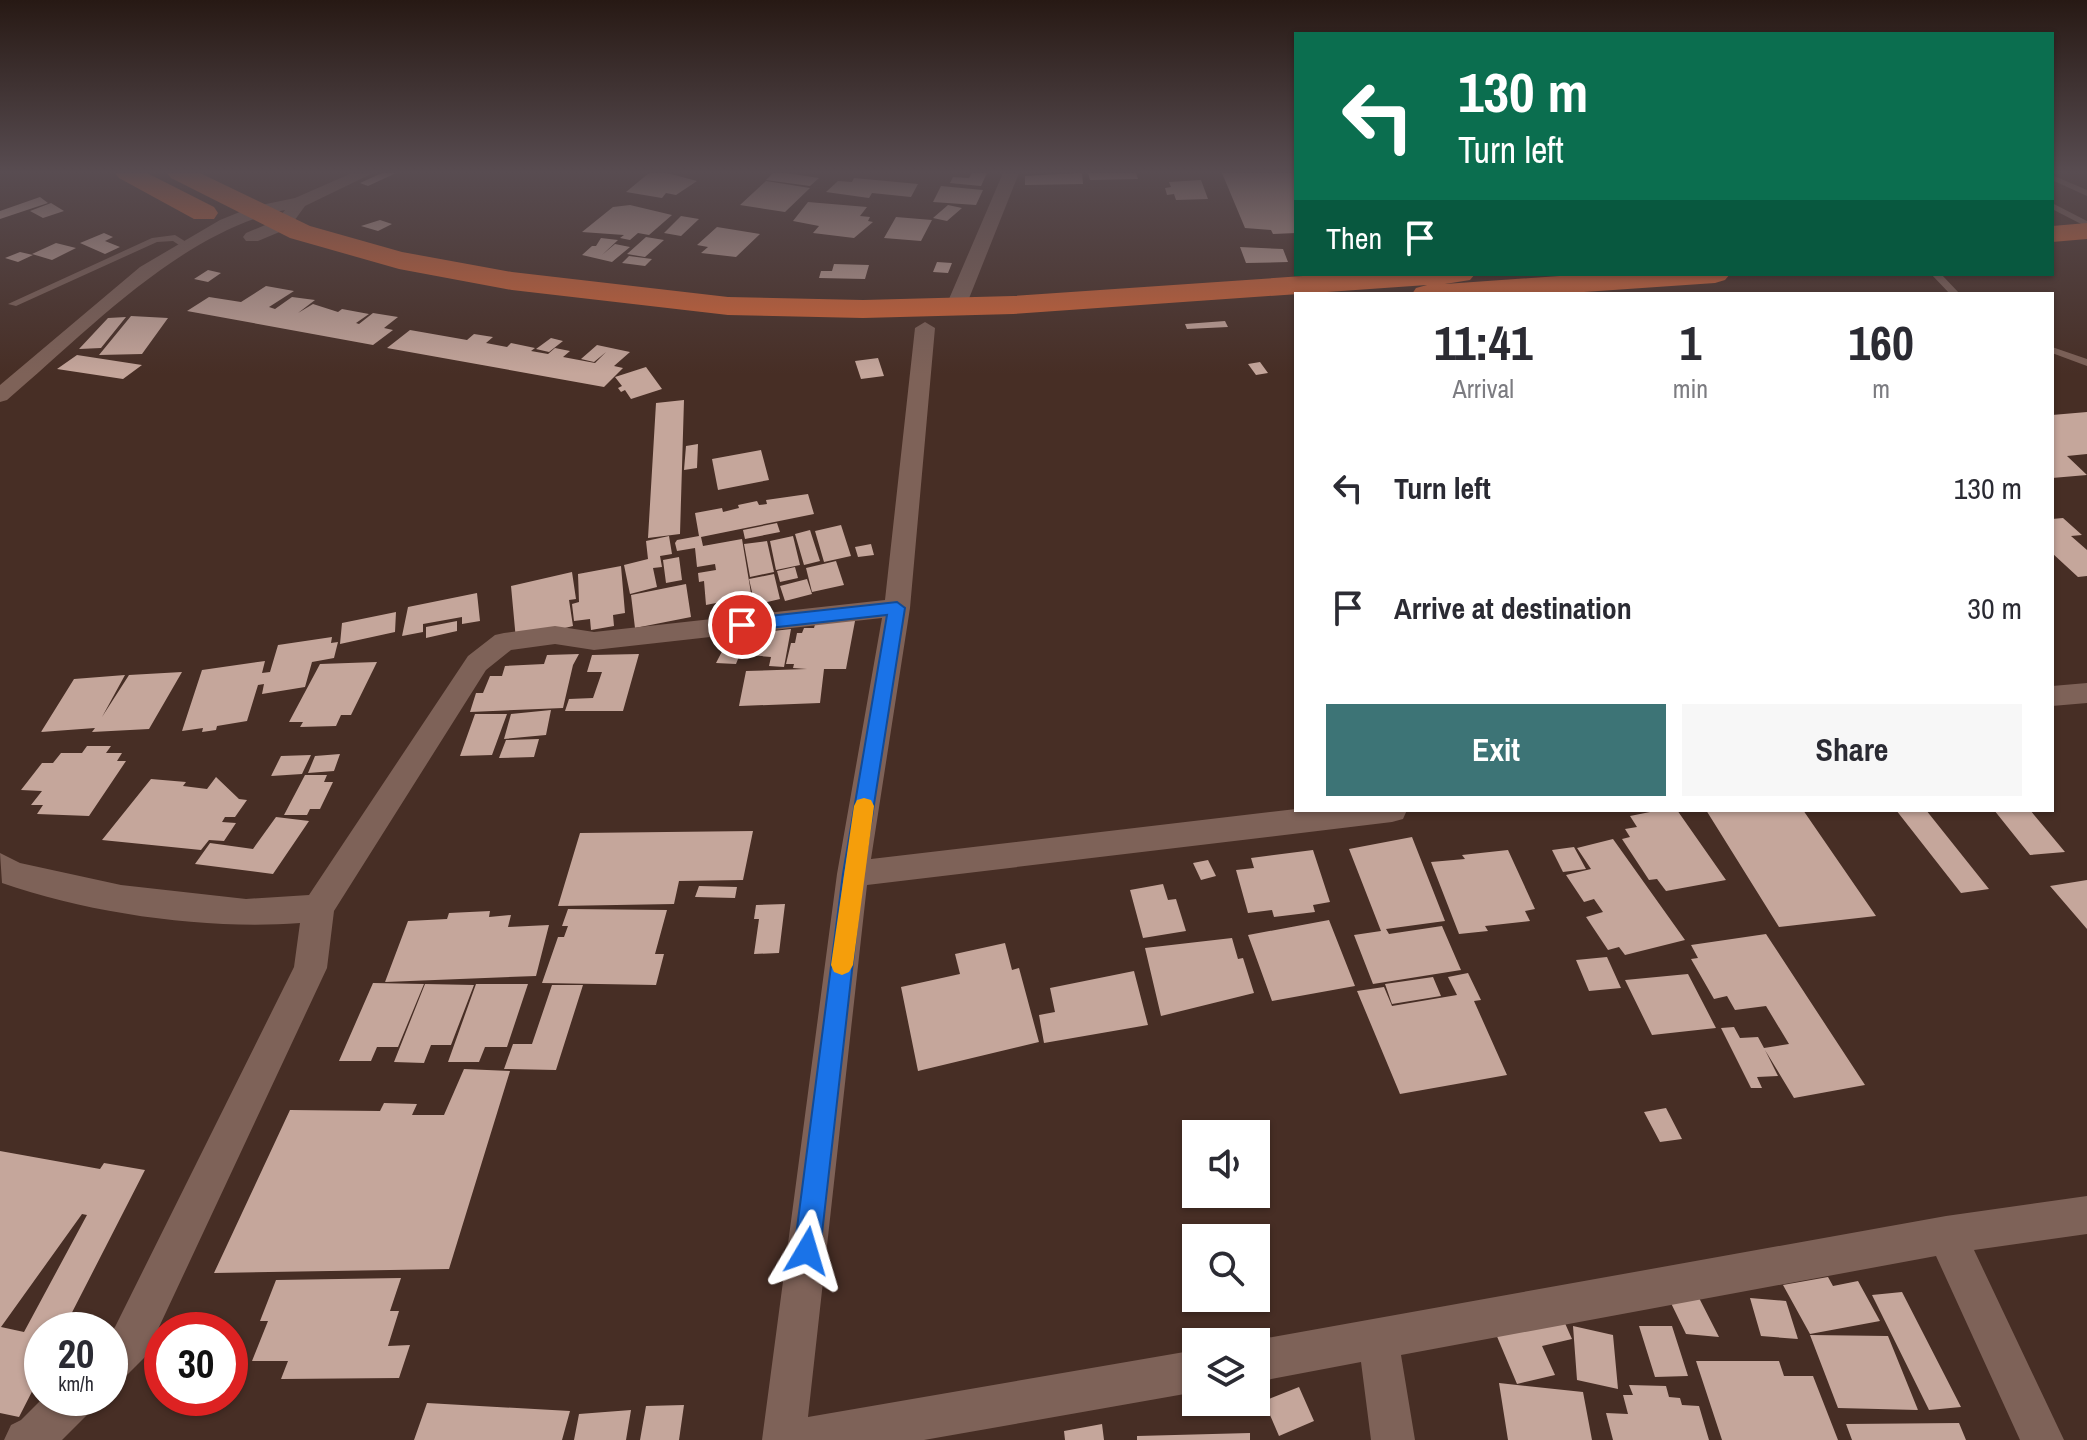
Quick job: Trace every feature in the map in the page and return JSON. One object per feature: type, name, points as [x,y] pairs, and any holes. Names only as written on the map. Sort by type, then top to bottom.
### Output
[{"type":"highway","points":[[289,240],[315,261],[380,279],[501,301],[730,327],[799,330],[925,328],[1294,304]]},
{"type":"highway","points":[[328,240],[414,263],[512,281],[651,298],[790,309],[1094,300],[1432,276]]},
{"type":"highway","points":[[2054,249],[2087,247]]},
{"type":"highway","points":[[1456,292],[1686,276]]},
{"type":"street","points":[[0,396],[147,271],[188,247],[207,240]]},
{"type":"street","points":[[956,306],[983,240]]},
{"type":"street","points":[[784,1440],[853,874],[897,608],[925,328]]},
{"type":"street","points":[[128,1344],[310,968],[318,908],[477,663],[504,642],[555,635],[594,641],[897,608]]},
{"type":"street","points":[[2054,696],[2087,693]]},
{"type":"street","points":[[853,874],[1375,812]]},
{"type":"street","points":[[0,866],[13,874],[121,899],[246,913],[318,908]]},
{"type":"street","points":[[1270,1359],[1946,1235],[2087,1215]]},
{"type":"street","points":[[1946,1235],[2042,1440]]},
{"type":"street","points":[[1378,1340],[1393,1440]]},
{"type":"street","points":[[802,1440],[1182,1373]]},
{"type":"street","points":[[32,1438],[55,1416]]},
{"type":"lane","points":[[13,304],[155,240]]},
{"type":"lane","points":[[178,240],[188,247]]},
{"type":"lane","points":[[2054,351],[2087,363]]},
{"type":"building","points":[[107,240],[120,247],[105,254],[80,243]]},
{"type":"building","points":[[600,240],[618,240],[602,255],[615,244],[630,247],[612,262],[582,255]]},
{"type":"building","points":[[642,240],[664,240],[645,257],[627,254]]},
{"type":"building","points":[[702,240],[754,240],[736,257],[701,253],[708,247],[697,245]]},
{"type":"building","points":[[56,243],[76,248],[52,260],[32,254]]},
{"type":"building","points":[[1240,247],[1283,249],[1288,262],[1246,263]]},
{"type":"building","points":[[20,252],[33,255],[18,262],[5,258]]},
{"type":"building","points":[[629,256],[652,259],[645,266],[622,263]]},
{"type":"building","points":[[937,262],[952,263],[948,273],[933,272]]},
{"type":"building","points":[[834,264],[869,265],[865,279],[819,278],[821,271],[832,271]]},
{"type":"building","points":[[208,270],[221,273],[208,282],[194,279]]},
{"type":"building","points":[[266,286],[294,291],[269,307],[275,309],[292,297],[315,300],[298,313],[313,304],[338,312],[342,309],[369,314],[356,323],[359,324],[373,313],[398,317],[384,328],[393,330],[373,345],[187,311],[209,297],[241,302]]},
{"type":"building","points":[[131,316],[168,318],[142,354],[99,355]]},
{"type":"building","points":[[126,317],[101,348],[79,349],[108,318]]},
{"type":"building","points":[[1225,321],[1228,327],[1187,329],[1185,324]]},
{"type":"building","points":[[410,330],[467,340],[474,334],[493,337],[486,343],[507,347],[511,343],[548,354],[555,348],[570,351],[563,357],[595,363],[606,352],[594,362],[581,359],[597,345],[630,352],[614,366],[623,368],[604,387],[387,348]]},
{"type":"building","points":[[551,338],[563,341],[549,352],[536,349]]},
{"type":"building","points":[[77,355],[142,365],[123,379],[57,369]]},
{"type":"building","points":[[878,358],[884,376],[861,379],[855,361]]},
{"type":"building","points":[[1260,362],[1268,373],[1256,375],[1248,364]]},
{"type":"building","points":[[646,367],[662,389],[631,399],[625,390],[621,392],[618,388],[622,386],[615,377]]},
{"type":"building","points":[[684,400],[680,534],[648,538],[656,403]]},
{"type":"building","points":[[2087,412],[2087,454],[2067,456],[2087,475],[2054,478],[2054,415]]},
{"type":"building","points":[[698,444],[697,468],[684,470],[686,446]]},
{"type":"building","points":[[761,450],[769,480],[718,490],[712,459]]},
{"type":"building","points":[[808,494],[814,514],[701,537],[703,546],[742,539],[753,605],[717,612],[716,603],[706,605],[704,581],[699,582],[698,573],[716,570],[715,564],[697,567],[695,548],[677,551],[675,543],[699,536],[695,513],[722,508],[723,512],[739,508],[738,505],[757,501],[759,505],[767,504],[766,500]]},
{"type":"building","points":[[2063,518],[2082,535],[2071,536],[2087,550],[2087,576],[2078,577],[2054,555],[2054,519]]},
{"type":"building","points":[[777,523],[780,532],[745,539],[743,530]]},
{"type":"building","points":[[841,525],[851,556],[824,562],[815,531]]},
{"type":"building","points":[[810,530],[820,561],[804,565],[795,534]]},
{"type":"building","points":[[669,536],[672,554],[660,556],[662,567],[653,568],[657,587],[630,594],[624,565],[648,559],[646,541]]},
{"type":"building","points":[[793,536],[800,565],[776,570],[770,541]]},
{"type":"building","points":[[767,541],[774,572],[750,577],[744,544]]},
{"type":"building","points":[[871,544],[874,555],[858,557],[855,547]]},
{"type":"building","points":[[679,557],[682,580],[666,583],[663,560]]},
{"type":"building","points":[[836,561],[844,585],[812,592],[806,568]]},
{"type":"building","points":[[621,566],[625,613],[613,615],[614,626],[591,630],[590,619],[574,621],[572,604],[579,602],[578,574]]},
{"type":"building","points":[[795,567],[798,578],[780,582],[777,571]]},
{"type":"building","points":[[572,572],[576,599],[569,600],[573,626],[516,640],[511,586]]},
{"type":"building","points":[[774,574],[780,599],[755,605],[749,579]]},
{"type":"building","points":[[807,579],[812,594],[785,601],[780,586]]},
{"type":"building","points":[[686,584],[691,617],[635,628],[631,595]]},
{"type":"building","points":[[477,593],[480,621],[462,624],[462,617],[423,624],[423,632],[402,636],[408,607]]},
{"type":"building","points":[[396,612],[395,632],[340,644],[342,623]]},
{"type":"building","points":[[457,621],[457,631],[426,638],[426,627]]},
{"type":"building","points":[[816,621],[855,621],[846,669],[824,669],[820,703],[739,706],[746,671],[807,669],[786,664],[797,633],[802,633],[804,628],[814,628]]},
{"type":"building","points":[[791,629],[784,667],[769,666],[771,657],[740,654],[736,664],[716,663],[730,636]]},
{"type":"building","points":[[332,637],[331,643],[338,642],[334,658],[312,662],[305,687],[262,694],[264,684],[258,685],[247,721],[217,726],[216,730],[182,731],[202,670],[265,661],[262,673],[270,672],[278,645]]},
{"type":"building","points":[[579,654],[573,665],[563,708],[470,712],[476,693],[483,693],[490,676],[502,676],[505,666],[544,664],[547,655]]},
{"type":"building","points":[[639,654],[623,711],[565,711],[569,699],[593,698],[602,672],[587,672],[592,655]]},
{"type":"building","points":[[377,662],[351,715],[341,715],[336,726],[300,727],[303,722],[289,722],[320,664]]},
{"type":"building","points":[[182,672],[149,729],[92,732],[95,728],[41,732],[74,679],[125,675],[102,717],[129,675]]},
{"type":"building","points":[[551,710],[546,735],[504,739],[511,714]]},
{"type":"building","points":[[475,714],[507,714],[492,755],[460,756]]},
{"type":"building","points":[[539,739],[534,757],[499,758],[506,740]]},
{"type":"building","points":[[87,746],[111,746],[106,753],[122,753],[117,761],[126,761],[89,816],[37,814],[43,805],[31,805],[42,791],[21,790],[42,763],[53,763],[61,753],[82,753]]},
{"type":"building","points":[[340,754],[334,771],[308,773],[315,756]]},
{"type":"building","points":[[311,755],[302,774],[271,776],[281,756]]},
{"type":"building","points":[[305,775],[327,775],[324,782],[333,782],[320,809],[310,809],[307,815],[284,815]]},
{"type":"building","points":[[216,777],[239,799],[247,800],[235,817],[225,817],[222,822],[236,823],[224,841],[209,840],[201,850],[102,840],[151,779],[186,782],[183,786],[207,789]]},
{"type":"building","points":[[1678,812],[1726,880],[1666,891],[1657,879],[1649,880],[1622,839],[1630,837],[1625,829],[1637,827],[1630,816]]},
{"type":"building","points":[[1707,812],[1804,812],[1876,916],[1779,927]]},
{"type":"building","points":[[1898,812],[1928,812],[1989,889],[1961,893]]},
{"type":"building","points":[[1996,812],[2032,812],[2065,852],[2030,855]]},
{"type":"building","points":[[276,817],[309,821],[273,874],[195,864],[210,843],[253,849]]},
{"type":"building","points":[[753,831],[743,880],[679,881],[674,904],[558,906],[580,833]]},
{"type":"building","points":[[1412,837],[1445,921],[1386,929],[1389,934],[1442,926],[1461,970],[1373,984],[1354,935],[1381,931],[1349,849]]},
{"type":"building","points":[[1613,839],[1685,940],[1625,955],[1619,947],[1608,950],[1586,917],[1603,912],[1594,899],[1584,902],[1566,875],[1591,869],[1577,848]]},
{"type":"building","points":[[1574,847],[1586,869],[1563,872],[1552,850]]},
{"type":"building","points":[[1313,850],[1330,902],[1313,905],[1315,912],[1274,917],[1272,910],[1248,913],[1236,870],[1254,868],[1251,858]]},
{"type":"building","points":[[1508,850],[1535,909],[1525,911],[1530,921],[1485,926],[1488,931],[1459,934],[1431,862]]},
{"type":"building","points":[[1208,860],[1216,876],[1201,880],[1193,863]]},
{"type":"building","points":[[2087,880],[2087,929],[2050,886]]},
{"type":"building","points":[[1163,884],[1168,900],[1176,899],[1186,931],[1143,938],[1130,890]]},
{"type":"building","points":[[699,886],[737,887],[735,898],[695,897]]},
{"type":"building","points":[[785,904],[779,953],[754,954],[759,919],[754,919],[756,905]]},
{"type":"building","points":[[568,909],[667,910],[655,954],[664,954],[656,985],[542,983],[558,937],[564,937],[568,926],[562,926]]},
{"type":"building","points":[[490,911],[489,917],[511,915],[508,927],[549,925],[536,976],[385,982],[408,921],[447,919],[449,913]]},
{"type":"building","points":[[1329,920],[1355,986],[1272,1001],[1248,935]]},
{"type":"building","points":[[1766,934],[1865,1085],[1794,1098],[1765,1050],[1778,1076],[1757,1077],[1762,1088],[1751,1088],[1721,1028],[1734,1027],[1740,1038],[1758,1037],[1764,1048],[1789,1044],[1766,1006],[1735,1010],[1727,996],[1714,999],[1691,959],[1698,958],[1691,945]]},
{"type":"building","points":[[1232,938],[1238,959],[1243,958],[1254,993],[1161,1016],[1145,948]]},
{"type":"building","points":[[1005,943],[1012,970],[1019,968],[1039,1042],[918,1071],[901,987],[960,974],[955,954]]},
{"type":"building","points":[[1607,957],[1621,988],[1589,991],[1576,960]]},
{"type":"building","points":[[1134,971],[1148,1025],[1044,1043],[1039,1015],[1055,1012],[1050,988]]},
{"type":"building","points":[[1468,973],[1481,1000],[1474,1001],[1507,1075],[1400,1094],[1357,991],[1384,987],[1392,1006],[1457,995],[1448,977]]},
{"type":"building","points":[[1688,974],[1716,1028],[1652,1035],[1625,980]]},
{"type":"building","points":[[1433,977],[1441,996],[1392,1004],[1385,984]]},
{"type":"building","points":[[373,983],[424,984],[398,1047],[377,1047],[371,1061],[339,1061]]},
{"type":"building","points":[[425,984],[474,985],[451,1045],[431,1045],[424,1063],[394,1062]]},
{"type":"building","points":[[476,984],[528,984],[507,1047],[485,1047],[479,1062],[448,1062]]},
{"type":"building","points":[[552,985],[583,985],[556,1070],[504,1069],[513,1044],[532,1044]]},
{"type":"building","points":[[464,1069],[510,1071],[449,1269],[214,1273],[290,1110],[380,1111],[384,1103],[417,1104],[412,1115],[444,1115]]},
{"type":"building","points":[[1666,1108],[1682,1139],[1660,1142],[1644,1112]]},
{"type":"building","points":[[0,1151],[100,1169],[104,1163],[145,1170],[72,1312],[35,1312],[87,1215],[82,1214],[1,1327],[24,1332],[24,1407],[19,1417],[0,1413]]},
{"type":"building","points":[[1828,1277],[1833,1286],[1858,1281],[1880,1321],[1810,1334],[1783,1285]]},
{"type":"building","points":[[401,1278],[390,1311],[399,1311],[388,1346],[410,1345],[399,1378],[281,1379],[288,1361],[252,1361],[268,1321],[260,1321],[276,1280]]},
{"type":"building","points":[[1902,1292],[1961,1407],[1929,1410],[1872,1295]]},
{"type":"building","points":[[1697,1294],[1719,1337],[1686,1334],[1669,1299]]},
{"type":"building","points":[[1750,1298],[1786,1301],[1798,1339],[1761,1336]]},
{"type":"building","points":[[1560,1312],[1572,1339],[1542,1346],[1555,1375],[1517,1384],[1493,1327]]},
{"type":"building","points":[[1573,1326],[1613,1335],[1618,1389],[1577,1380]]},
{"type":"building","points":[[1639,1326],[1672,1326],[1688,1376],[1655,1377]]},
{"type":"building","points":[[1810,1335],[1888,1336],[1918,1410],[1838,1408]]},
{"type":"building","points":[[1696,1361],[1779,1361],[1784,1376],[1813,1376],[1838,1440],[1722,1440]]},
{"type":"building","points":[[1499,1383],[1583,1392],[1592,1440],[1508,1440]]},
{"type":"building","points":[[1629,1385],[1666,1386],[1669,1397],[1680,1398],[1682,1405],[1699,1406],[1709,1440],[1613,1440],[1606,1413],[1628,1414],[1623,1395],[1633,1395]]},
{"type":"building","points":[[1299,1387],[1314,1421],[1279,1436],[1270,1415],[1270,1399]]},
{"type":"building","points":[[427,1403],[570,1411],[562,1440],[414,1440]]},
{"type":"building","points":[[684,1405],[679,1440],[640,1440],[646,1406]]},
{"type":"building","points":[[631,1410],[626,1440],[574,1440],[579,1414]]},
{"type":"building","points":[[1959,1423],[1966,1440],[1852,1440],[1846,1424]]},
{"type":"building","points":[[1102,1424],[1104,1440],[1065,1440],[1064,1431]]},
{"type":"building","points":[[1250,1433],[1250,1440],[1137,1440],[1137,1436]]},
{"type":"slow traffic","points":[[842,965],[864,806]]},
{"type":"route","points":[[742,625],[897,608],[853,874],[807,1251]]}]
